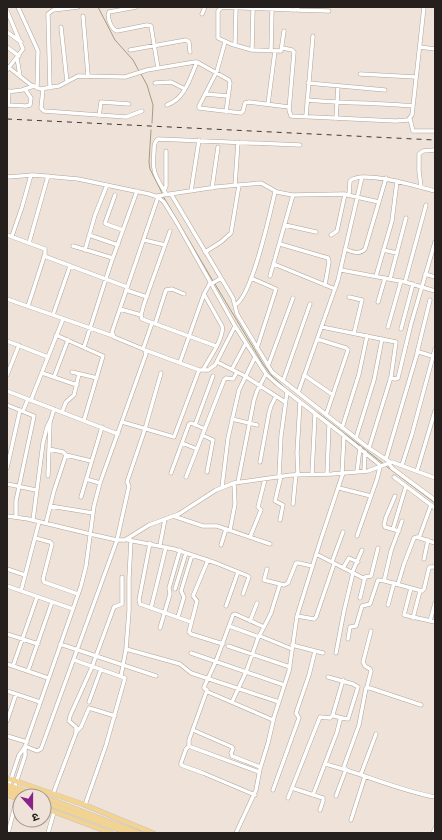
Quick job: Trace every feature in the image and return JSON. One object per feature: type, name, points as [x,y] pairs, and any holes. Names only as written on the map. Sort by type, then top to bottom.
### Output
[{"type":"main road","points":[[9,779],[85,805],[153,833]]},
{"type":"main road","points":[[7,788],[11,793]]},
{"type":"main road","points":[[52,800],[139,833]]},
{"type":"main road","points":[[52,805],[128,833]]},
{"type":"main road","points":[[54,812],[111,833]]},
{"type":"street","points":[[18,7],[38,51],[35,87]]},
{"type":"street","points":[[50,88],[48,14],[53,10],[78,7]]},
{"type":"street","points":[[109,7],[108,16],[112,28],[115,31],[147,25],[151,26],[158,68]]},
{"type":"street","points":[[109,12],[136,7]]},
{"type":"street","points":[[202,14],[205,7]]},
{"type":"street","points":[[329,11],[297,8],[272,10],[222,7],[218,11],[217,37],[219,40],[252,50],[281,51],[283,48],[294,52],[289,107],[291,116],[396,121],[406,121],[410,119]]},
{"type":"street","points":[[424,7],[413,106],[410,119],[413,131],[435,131]]},
{"type":"street","points":[[235,45],[236,8]]},
{"type":"street","points":[[252,50],[253,9]]},
{"type":"street","points":[[268,104],[273,51],[272,10]]},
{"type":"street","points":[[7,11],[23,49],[8,68],[35,87],[42,89],[59,86],[78,76],[88,75],[125,77],[158,68],[197,62],[229,80],[230,84],[226,112]]},
{"type":"street","points":[[83,16],[88,75]]},
{"type":"street","points":[[61,27],[67,82]]},
{"type":"street","points":[[283,48],[284,31]]},
{"type":"street","points":[[7,33],[21,42]]},
{"type":"street","points":[[306,116],[313,36]]},
{"type":"street","points":[[130,50],[186,40],[189,42],[190,52]]},
{"type":"street","points":[[225,42],[216,73],[198,106],[200,108],[242,113],[246,103],[289,107]]},
{"type":"street","points":[[7,47],[18,57],[20,76]]},
{"type":"street","points":[[420,47],[435,49]]},
{"type":"street","points":[[167,105],[177,100],[185,89],[197,62]]},
{"type":"street","points":[[360,74],[416,77]]},
{"type":"street","points":[[155,83],[171,82],[185,89]]},
{"type":"street","points":[[308,83],[385,90]]},
{"type":"street","points":[[336,119],[338,86]]},
{"type":"street","points":[[26,89],[31,98],[30,105],[7,105],[8,92],[35,87]]},
{"type":"street","points":[[42,89],[41,108],[44,111],[130,117],[142,111]]},
{"type":"street","points":[[205,94],[228,96]]},
{"type":"street","points":[[307,100],[413,106]]},
{"type":"street","points":[[99,116],[101,102],[129,104]]},
{"type":"street","points":[[300,145],[158,139],[155,141],[153,168],[164,202],[213,283],[235,326],[266,374],[286,392],[360,448],[381,466]]},
{"type":"street","points":[[191,191],[198,140]]},
{"type":"street","points":[[205,252],[222,242],[231,233],[237,185],[238,142]]},
{"type":"street","points":[[212,188],[218,147]]},
{"type":"street","points":[[422,187],[419,171],[419,154],[423,151],[435,150]]},
{"type":"street","points":[[113,336],[112,332],[127,288],[144,240],[166,186],[166,151]]},
{"type":"street","points":[[12,236],[31,175]]},
{"type":"street","points":[[7,177],[31,175],[83,179],[137,191],[162,194],[237,185],[262,184],[275,192],[293,195],[347,194],[379,202]]},
{"type":"street","points":[[29,243],[48,176]]},
{"type":"street","points":[[331,235],[337,231],[351,179],[362,177],[386,178],[435,191]]},
{"type":"street","points":[[298,393],[341,270],[362,177]]},
{"type":"street","points":[[345,249],[354,252],[364,250],[386,178]]},
{"type":"street","points":[[376,276],[392,221],[397,181]]},
{"type":"street","points":[[85,250],[107,185]]},
{"type":"street","points":[[84,347],[137,191]]},
{"type":"street","points":[[235,305],[240,301],[257,263],[275,192]]},
{"type":"street","points":[[171,194],[233,298],[237,314],[268,366],[283,381],[388,462],[392,468],[435,500]]},
{"type":"street","points":[[115,195],[105,223],[123,230]]},
{"type":"street","points":[[270,276],[293,195]]},
{"type":"street","points":[[388,327],[426,205]]},
{"type":"street","points":[[390,279],[406,218]]},
{"type":"street","points":[[285,225],[316,232]]},
{"type":"street","points":[[141,315],[170,231]]},
{"type":"street","points":[[7,235],[45,249],[28,306]]},
{"type":"street","points":[[89,235],[118,244]]},
{"type":"street","points":[[144,240],[165,245]]},
{"type":"street","points":[[390,378],[398,378],[411,324],[435,242]]},
{"type":"street","points":[[280,244],[328,258],[329,262],[324,285]]},
{"type":"street","points":[[73,246],[113,258]]},
{"type":"street","points":[[383,250],[397,253]]},
{"type":"street","points":[[44,256],[106,279],[147,297]]},
{"type":"street","points":[[274,264],[324,285],[335,288]]},
{"type":"street","points":[[53,315],[70,266]]},
{"type":"street","points":[[341,270],[413,284],[435,292]]},
{"type":"street","points":[[425,274],[435,277]]},
{"type":"street","points":[[180,362],[204,294],[213,283],[221,278]]},
{"type":"street","points":[[251,278],[276,288],[256,348]]},
{"type":"street","points":[[378,302],[385,278]]},
{"type":"street","points":[[401,329],[413,284]]},
{"type":"street","points":[[11,793],[25,756],[26,745],[48,678],[84,576],[93,513],[100,483],[146,354],[144,349],[166,290],[172,289],[184,294]]},
{"type":"street","points":[[122,422],[173,437],[175,436],[201,370],[222,333],[223,328],[204,294]]},
{"type":"street","points":[[349,297],[362,300],[354,333]]},
{"type":"street","points":[[268,366],[293,298]]},
{"type":"street","points":[[7,299],[113,336],[201,370],[211,370],[217,362],[235,326]]},
{"type":"street","points":[[388,462],[430,300]]},
{"type":"street","points":[[283,381],[310,304]]},
{"type":"street","points":[[120,309],[141,315],[144,320],[216,346]]},
{"type":"street","points":[[7,468],[21,410],[30,400],[63,319]]},
{"type":"street","points":[[322,327],[395,341],[397,344],[390,378],[369,448]]},
{"type":"street","points":[[56,336],[103,356],[84,420]]},
{"type":"street","points":[[342,428],[359,374],[367,336]]},
{"type":"street","points":[[317,339],[348,349],[326,415]]},
{"type":"street","points":[[356,438],[374,380],[382,339]]},
{"type":"street","points":[[54,377],[68,340]]},
{"type":"street","points":[[7,341],[48,357]]},
{"type":"street","points":[[232,369],[246,343]]},
{"type":"street","points":[[7,375],[19,345]]},
{"type":"street","points":[[402,465],[435,349]]},
{"type":"street","points":[[417,353],[421,352],[434,356]]},
{"type":"street","points":[[222,487],[225,453],[239,390],[255,357]]},
{"type":"street","points":[[217,362],[245,376],[285,402]]},
{"type":"street","points":[[72,372],[97,378]]},
{"type":"street","points":[[186,477],[224,378],[233,379],[237,372]]},
{"type":"street","points":[[42,373],[77,385]]},
{"type":"street","points":[[7,736],[37,751],[41,749],[59,697],[78,651],[117,540],[125,498],[129,487],[127,482],[161,373]]},
{"type":"street","points":[[62,412],[66,402],[74,395],[79,374]]},
{"type":"street","points":[[230,530],[235,504],[236,483],[255,396],[266,374]]},
{"type":"street","points":[[304,375],[333,395]]},
{"type":"street","points":[[195,425],[213,376]]},
{"type":"street","points":[[7,392],[118,434]]},
{"type":"street","points":[[280,520],[283,505],[275,502],[280,476],[281,436],[286,392]]},
{"type":"street","points":[[260,462],[269,413],[276,396]]},
{"type":"street","points":[[293,504],[297,474],[300,402]]},
{"type":"street","points":[[7,405],[32,414],[34,417],[16,501],[16,517]]},
{"type":"street","points":[[33,520],[44,439],[54,409]]},
{"type":"street","points":[[417,471],[435,410]]},
{"type":"street","points":[[312,474],[315,414]]},
{"type":"street","points":[[48,476],[51,419]]},
{"type":"street","points":[[232,420],[257,425]]},
{"type":"street","points":[[172,473],[189,424],[191,423],[205,429]]},
{"type":"street","points":[[327,474],[329,424]]},
{"type":"street","points":[[80,497],[102,427]]},
{"type":"street","points":[[202,435],[213,440],[208,472]]},
{"type":"street","points":[[236,833],[255,794],[260,767],[290,667],[297,616],[312,566],[339,488],[343,473],[344,436]]},
{"type":"street","points":[[182,443],[197,449]]},
{"type":"street","points":[[357,472],[360,448]]},
{"type":"street","points":[[49,449],[91,461]]},
{"type":"street","points":[[364,471],[365,452]]},
{"type":"street","points":[[46,524],[66,455]]},
{"type":"street","points":[[121,676],[126,649],[129,605],[129,540],[144,527],[173,516],[222,487],[236,483],[297,474],[357,472],[375,469],[388,462],[435,476]]},
{"type":"street","points":[[357,536],[381,466]]},
{"type":"street","points":[[394,477],[435,508]]},
{"type":"street","points":[[250,538],[261,510],[258,507],[265,478]]},
{"type":"street","points":[[86,479],[100,483]]},
{"type":"street","points":[[7,484],[36,490]]},
{"type":"street","points":[[393,529],[406,486]]},
{"type":"street","points":[[339,488],[371,496]]},
{"type":"street","points":[[395,496],[384,523],[385,526],[399,531]]},
{"type":"street","points":[[419,538],[431,505]]},
{"type":"street","points":[[50,506],[93,513]]},
{"type":"street","points":[[7,516],[33,520],[117,540],[150,543],[180,550],[248,577],[243,594]]},
{"type":"street","points":[[173,516],[203,526],[215,525],[226,528],[270,544]]},
{"type":"street","points":[[160,545],[165,519]]},
{"type":"street","points":[[384,581],[391,552],[402,521]]},
{"type":"street","points":[[21,591],[39,522]]},
{"type":"street","points":[[221,545],[226,528]]},
{"type":"street","points":[[297,616],[314,619],[316,617],[343,532]]},
{"type":"street","points":[[35,538],[50,542],[52,544],[43,579],[44,582],[78,594]]},
{"type":"street","points":[[388,605],[414,538],[428,540],[435,543]]},
{"type":"street","points":[[424,560],[428,540]]},
{"type":"street","points":[[150,543],[139,600],[142,605],[192,622]]},
{"type":"street","points":[[151,608],[166,547]]},
{"type":"street","points":[[360,598],[366,576],[371,576],[378,548]]},
{"type":"street","points":[[160,628],[170,594],[169,588],[180,550]]},
{"type":"street","points":[[336,653],[353,573],[362,550]]},
{"type":"street","points":[[175,589],[186,553]]},
{"type":"street","points":[[316,554],[365,580]]},
{"type":"street","points":[[178,617],[184,596],[181,591],[192,555]]},
{"type":"street","points":[[343,568],[349,558],[358,562]]},
{"type":"street","points":[[208,560],[193,596],[197,600],[189,632],[191,634],[223,644]]},
{"type":"street","points":[[267,569],[264,580],[287,584],[296,564],[299,563],[312,566]]},
{"type":"street","points":[[413,618],[420,591],[423,590],[429,567],[435,566]]},
{"type":"street","points":[[7,568],[25,575]]},
{"type":"street","points":[[226,606],[238,572]]},
{"type":"street","points":[[122,577],[122,604]]},
{"type":"street","points":[[348,639],[350,627],[356,626],[362,606],[370,604],[378,580],[420,591]]},
{"type":"street","points":[[232,702],[253,655],[280,584]]},
{"type":"street","points":[[7,586],[73,609]]},
{"type":"street","points":[[411,588],[404,613],[406,616],[435,622]]},
{"type":"street","points":[[13,666],[37,597]]},
{"type":"street","points":[[28,671],[52,602]]},
{"type":"street","points":[[250,621],[257,603]]},
{"type":"street","points":[[430,621],[435,603]]},
{"type":"street","points":[[76,733],[76,727],[70,723],[68,719],[92,667],[114,607],[122,604],[129,605]]},
{"type":"street","points":[[264,627],[234,614],[204,688],[207,692],[273,720]]},
{"type":"street","points":[[229,626],[292,647],[323,653]]},
{"type":"street","points":[[336,796],[359,725],[365,690],[371,672],[363,662],[371,631]]},
{"type":"street","points":[[7,634],[38,644]]},
{"type":"street","points":[[60,644],[156,676]]},
{"type":"street","points":[[228,646],[290,667]]},
{"type":"street","points":[[126,649],[180,664],[189,672],[279,702]]},
{"type":"street","points":[[273,790],[299,718],[296,713],[309,675],[315,651]]},
{"type":"street","points":[[191,653],[284,685]]},
{"type":"street","points":[[74,660],[126,678],[115,716],[85,805]]},
{"type":"street","points":[[7,664],[48,678]]},
{"type":"street","points":[[88,702],[101,669]]},
{"type":"street","points":[[328,677],[343,680],[358,687],[348,718],[333,715]]},
{"type":"street","points":[[288,798],[319,718],[321,716],[330,718],[333,715],[343,680]]},
{"type":"street","points":[[367,687],[421,705]]},
{"type":"street","points":[[7,691],[40,702]]},
{"type":"street","points":[[207,692],[189,740],[189,746],[187,747],[181,763],[182,765],[255,794]]},
{"type":"street","points":[[7,721],[16,694]]},
{"type":"street","points":[[53,794],[76,733],[81,727],[89,708],[115,716]]},
{"type":"street","points":[[313,795],[342,718]]},
{"type":"street","points":[[193,730],[232,747],[232,756],[260,767]]},
{"type":"street","points":[[351,820],[376,734]]},
{"type":"street","points":[[7,788],[9,779],[20,753],[26,745]]},
{"type":"street","points":[[189,746],[259,772]]},
{"type":"street","points":[[325,764],[345,769],[404,789],[435,797]]},
{"type":"street","points":[[292,788],[323,799],[320,810]]},
{"type":"street","points":[[48,833],[54,812]]},
{"type":"street","points":[[8,833],[12,819]]},
{"type":"street","points":[[433,833],[435,828]]},
{"type":"waterway","points":[[98,7],[115,40],[133,60],[139,71]]},
{"type":"waterway","points":[[141,74],[147,85],[153,105],[152,123]]},
{"type":"waterway","points":[[151,130],[150,169],[162,193]]},
{"type":"waterway","points":[[163,196],[213,281]]},
{"type":"waterway","points":[[215,284],[263,364],[272,376],[285,388]]},
{"type":"waterway","points":[[318,413],[384,464]]},
{"type":"waterway","points":[[386,466],[435,503]]},
{"type":"railway","points":[[7,119],[435,140]]}]
